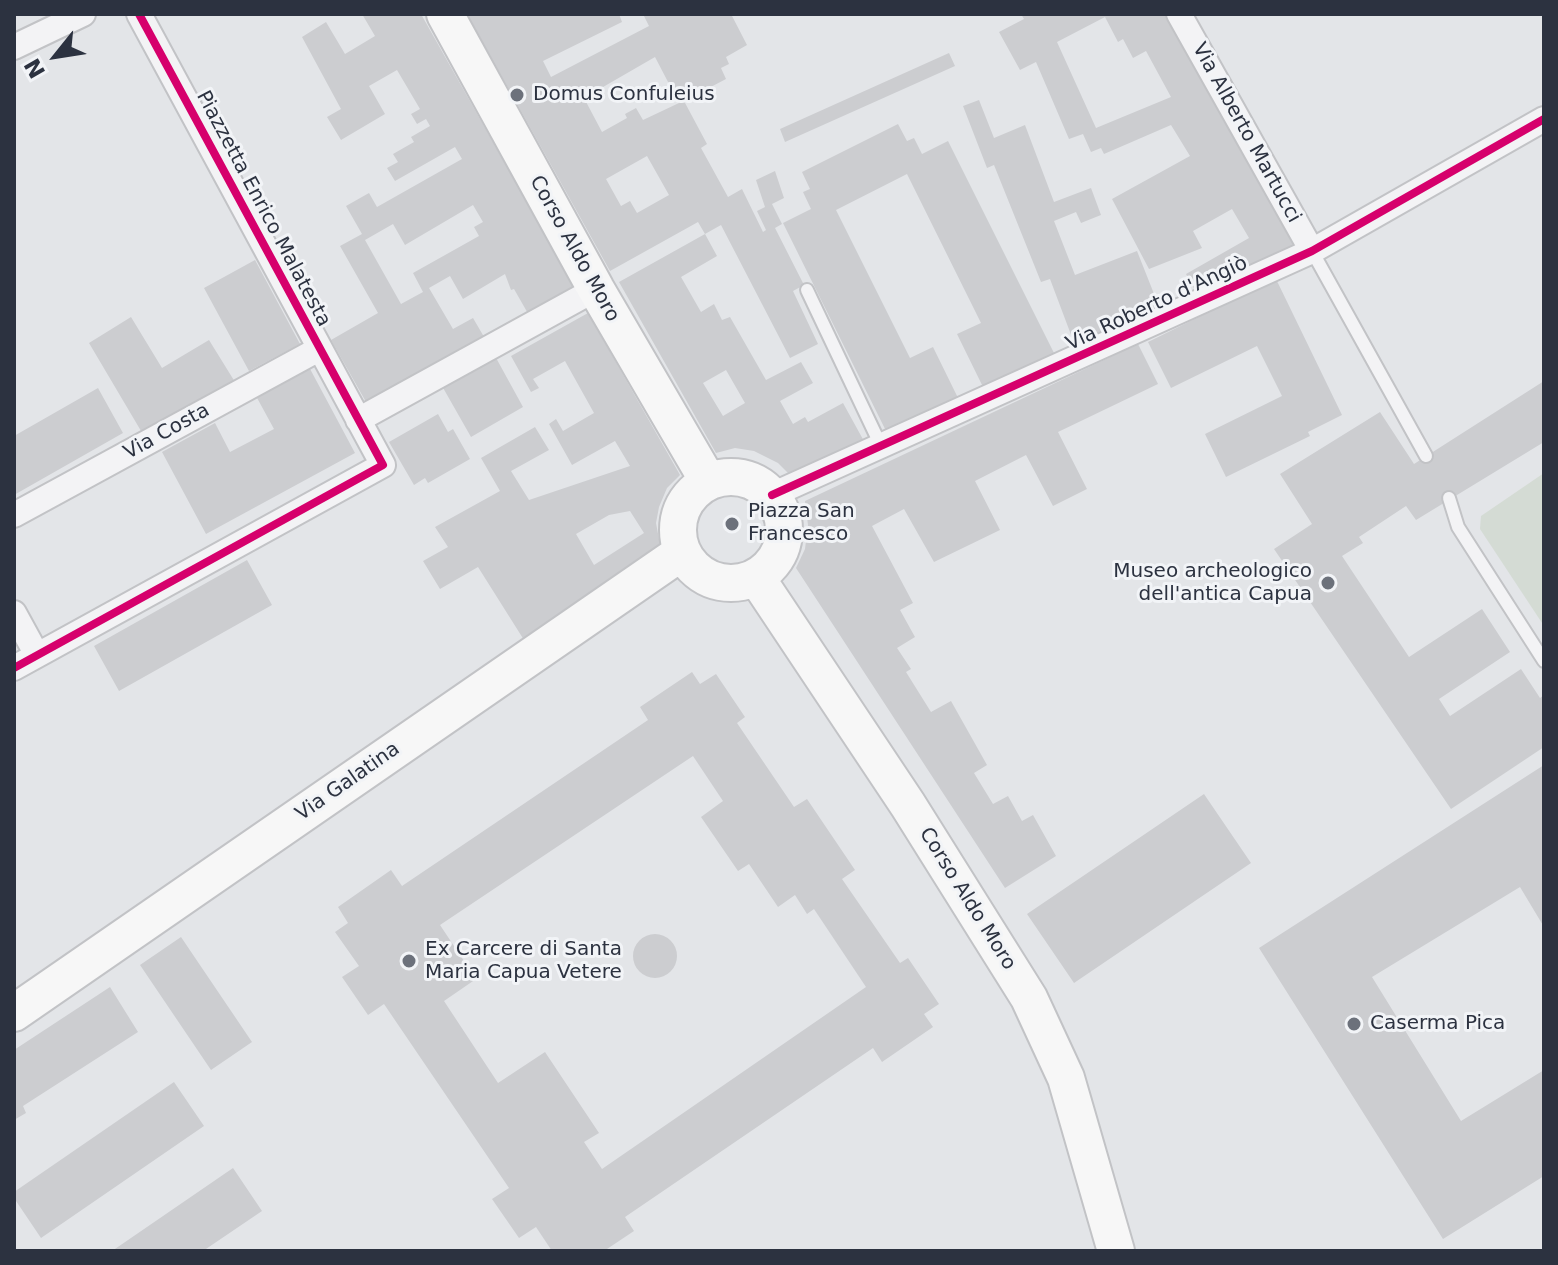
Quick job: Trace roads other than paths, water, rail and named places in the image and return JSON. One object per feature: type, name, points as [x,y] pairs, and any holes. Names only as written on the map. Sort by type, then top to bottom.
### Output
[{"type":"main road","name":"Corso Aldo Moro","points":[[445,14],[596,289],[708,481]]},
{"type":"main road","points":[[725,476],[743,477],[772,495],[784,524],[784,540],[769,568],[756,577],[722,583],[692,567],[682,552],[678,536],[684,504],[708,481],[725,476]]},
{"type":"main road","name":"Via Galatina","points":[[14,1013],[682,552]]},
{"type":"main road","name":"Corso Aldo Moro","points":[[756,577],[908,805],[1029,998],[1066,1078],[1116,1251]]},
{"type":"street","points":[[14,47],[83,14]]},
{"type":"street","name":"Piazzetta Enrico Malatesta","points":[[37,655],[383,465],[139,14]]},
{"type":"street","name":"Via Alberto Martucci","points":[[1179,14],[1312,251]]},
{"type":"street","name":"Via Roberto d'Angiò","points":[[772,495],[882,448],[1312,251],[1544,119]]},
{"type":"street","points":[[358,420],[596,289]]},
{"type":"street","name":"Via Costa","points":[[14,515],[319,349]]},
{"type":"street","points":[[14,613],[37,655],[14,668]]},
{"type":"lane","points":[[1312,251],[1426,456]]},
{"type":"lane","points":[[807,290],[882,448]]},
{"type":"lane","points":[[1449,498],[1458,527],[1544,661]]},
{"type":"place","name":"Domus Confuleius","points":[[517,95]]},
{"type":"place","name":"Piazza San Francesco","points":[[732,524]]},
{"type":"place","name":"Museo archeologico dell'antica Capua","points":[[1328,583]]},
{"type":"place","name":"Ex Carcere di Santa Maria Capua Vetere","points":[[409,961]]},
{"type":"place","name":"Caserma Pica","points":[[1354,1024]]}]
